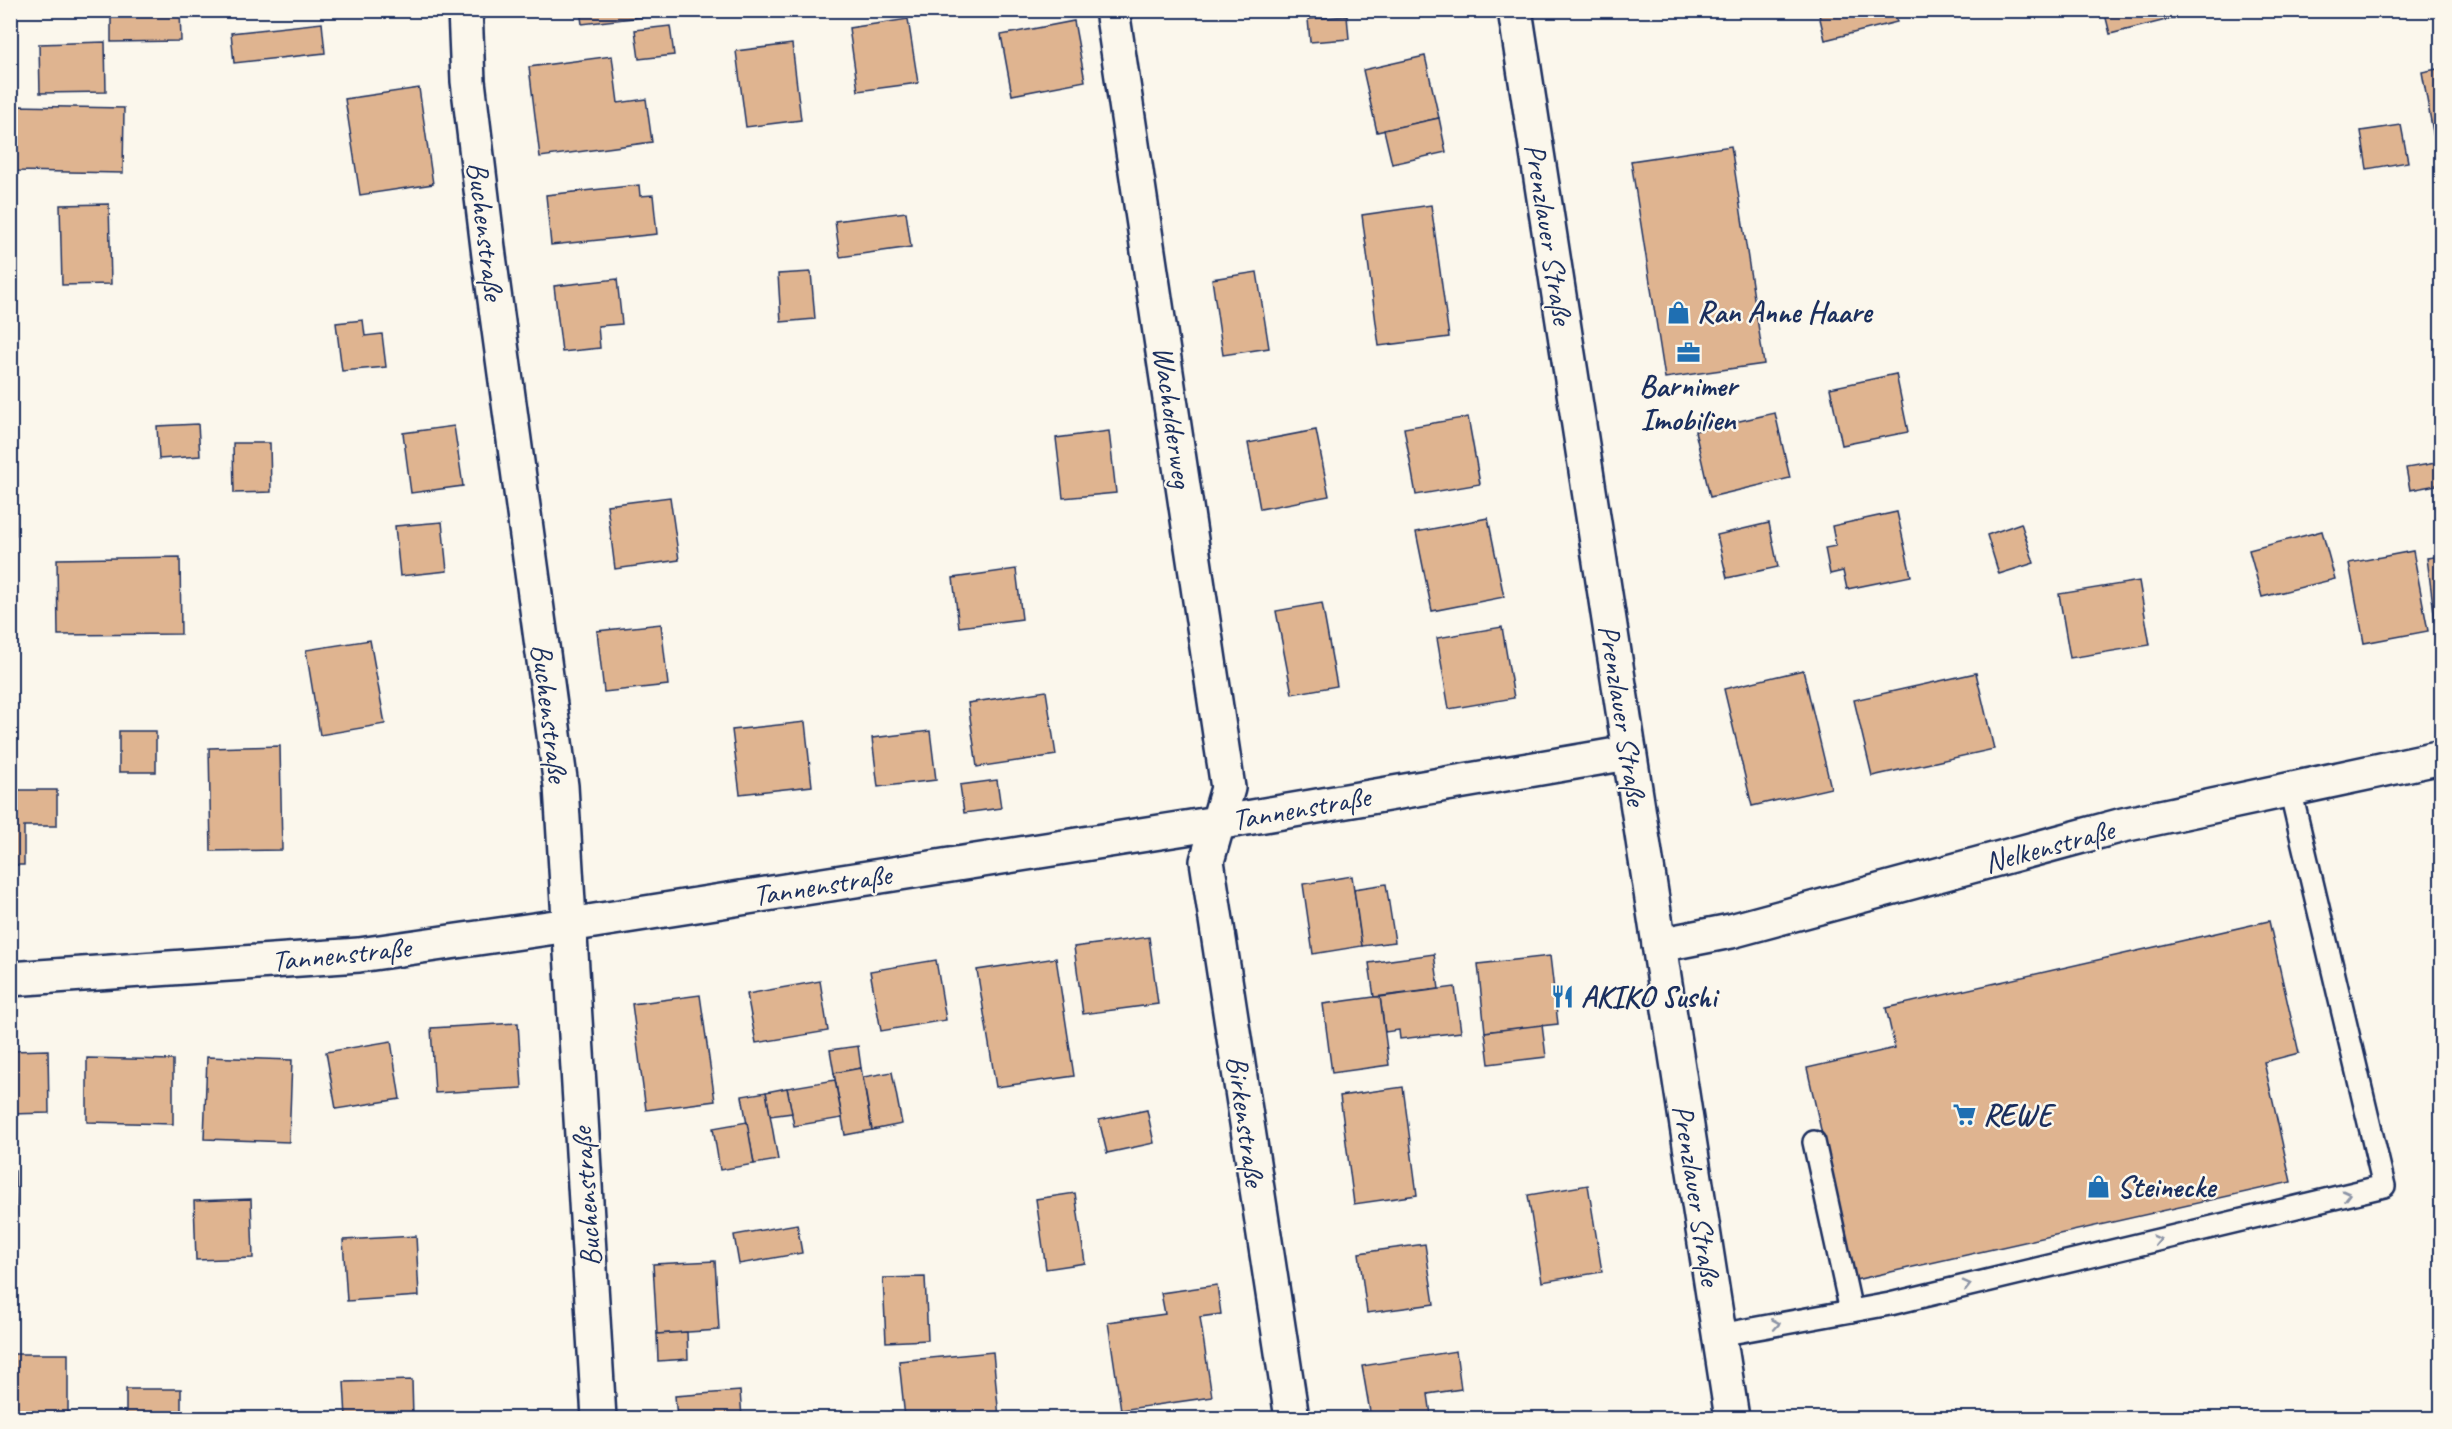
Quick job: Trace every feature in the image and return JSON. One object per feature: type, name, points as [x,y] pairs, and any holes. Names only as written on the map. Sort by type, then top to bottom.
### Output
[{"type":"street","name":"Buchenstraße","points":[[465,10],[468,81],[489,256],[561,786],[599,1419]]},
{"type":"street","name":"Wacholderweg","points":[[1112,10],[1228,788],[1217,823]]},
{"type":"street","name":"Prenzlauer Straße","points":[[1515,10],[1732,1419]]},
{"type":"street","name":"Tannenstraße","points":[[10,979],[359,955],[569,925],[1217,823],[1628,753]]},
{"type":"street","name":"Nelkenstraße","points":[[1659,945],[1731,931],[2123,825],[2442,757]]},
{"type":"street","name":"Birkenstraße","points":[[1217,823],[1207,861],[1292,1419]]},
{"type":"lane","points":[[1719,1335],[1851,1311],[2384,1186],[2290,789]]},
{"type":"lane","points":[[1814,1143],[1851,1311]]},
{"type":"building","points":[[111,10],[180,10],[181,41],[111,42]]},
{"type":"building","points":[[580,10],[667,10],[667,14],[582,24]]},
{"type":"building","points":[[1818,10],[1894,10],[1897,22],[1825,40]]},
{"type":"building","points":[[2104,10],[2197,10],[2198,12],[2110,34]]},
{"type":"building","points":[[1347,16],[1349,39],[1310,42],[1308,19]]},
{"type":"building","points":[[908,19],[918,83],[858,91],[849,28]]},
{"type":"building","points":[[1074,21],[1085,81],[1012,95],[1001,35]]},
{"type":"building","points":[[322,23],[325,53],[234,63],[231,33]]},
{"type":"building","points":[[670,26],[674,55],[639,59],[635,30]]},
{"type":"building","points":[[105,42],[106,92],[40,93],[39,44]]},
{"type":"building","points":[[792,44],[801,120],[746,127],[736,51]]},
{"type":"building","points":[[612,56],[618,103],[646,99],[652,142],[540,157],[529,67]]},
{"type":"building","points":[[1425,56],[1439,118],[1377,132],[1363,70]]},
{"type":"building","points":[[2442,68],[2442,153],[2437,154],[2422,72]]},
{"type":"building","points":[[419,88],[433,184],[360,195],[345,99]]},
{"type":"building","points":[[15,106],[124,108],[123,173],[14,171]]},
{"type":"building","points":[[1439,118],[1446,152],[1392,164],[1384,130]]},
{"type":"building","points":[[2401,125],[2408,162],[2367,169],[2361,131]]},
{"type":"building","points":[[1731,146],[1764,364],[1665,378],[1631,161]]},
{"type":"building","points":[[639,185],[640,196],[653,195],[657,234],[551,245],[546,195]]},
{"type":"building","points":[[109,204],[111,284],[62,285],[60,205]]},
{"type":"building","points":[[1431,205],[1449,337],[1379,346],[1362,215]]},
{"type":"building","points":[[906,212],[911,247],[840,257],[835,221]]},
{"type":"building","points":[[811,272],[815,319],[781,322],[778,274]]},
{"type":"building","points":[[1257,272],[1269,348],[1223,355],[1212,279]]},
{"type":"building","points":[[617,279],[622,324],[598,326],[600,348],[562,352],[554,286]]},
{"type":"building","points":[[363,320],[365,336],[382,334],[386,367],[342,371],[336,323]]},
{"type":"building","points":[[1896,374],[1908,432],[1842,445],[1830,388]]},
{"type":"building","points":[[1775,413],[1790,478],[1710,497],[1695,431]]},
{"type":"building","points":[[1468,417],[1480,484],[1416,495],[1404,428]]},
{"type":"building","points":[[198,424],[200,456],[159,459],[157,426]]},
{"type":"building","points":[[454,426],[463,486],[411,493],[403,433]]},
{"type":"building","points":[[1316,430],[1329,496],[1260,509],[1248,443]]},
{"type":"building","points":[[1109,431],[1116,493],[1063,498],[1056,438]]},
{"type":"building","points":[[233,443],[270,443],[271,492],[234,493]]},
{"type":"building","points":[[2442,462],[2442,484],[2410,490],[2406,468]]},
{"type":"building","points":[[10,479],[15,479],[15,535],[10,535]]},
{"type":"building","points":[[670,497],[679,560],[615,569],[607,505]]},
{"type":"building","points":[[1897,512],[1911,576],[1847,589],[1843,571],[1830,574],[1825,548],[1836,546],[1832,526]]},
{"type":"building","points":[[1488,518],[1504,597],[1432,611],[1416,532]]},
{"type":"building","points":[[442,522],[447,571],[400,576],[395,526]]},
{"type":"building","points":[[1769,523],[1778,567],[1727,578],[1717,535]]},
{"type":"building","points":[[2021,523],[2034,563],[1999,574],[1987,535]]},
{"type":"building","points":[[2322,531],[2335,579],[2262,597],[2249,550]]},
{"type":"building","points":[[2413,551],[2428,631],[2364,643],[2349,563]]},
{"type":"building","points":[[2442,556],[2442,635],[2437,636],[2427,558]]},
{"type":"building","points":[[180,557],[181,634],[58,635],[57,559]]},
{"type":"building","points":[[1016,569],[1022,619],[959,627],[953,578]]},
{"type":"building","points":[[2139,581],[2150,645],[2070,658],[2059,594]]},
{"type":"building","points":[[1322,603],[1337,686],[1292,694],[1276,611]]},
{"type":"building","points":[[661,624],[668,685],[604,692],[597,631]]},
{"type":"building","points":[[1502,627],[1514,698],[1449,709],[1437,638]]},
{"type":"building","points":[[370,640],[385,724],[320,735],[306,650]]},
{"type":"building","points":[[1803,670],[1831,788],[1752,806],[1724,689]]},
{"type":"building","points":[[1976,673],[1994,749],[1872,776],[1854,700]]},
{"type":"building","points":[[1046,691],[1056,755],[977,767],[968,703]]},
{"type":"building","points":[[805,722],[812,786],[740,794],[732,730]]},
{"type":"building","points":[[119,731],[156,731],[156,772],[119,772]]},
{"type":"building","points":[[930,731],[936,780],[878,787],[872,738]]},
{"type":"building","points":[[280,746],[282,850],[211,851],[209,748]]},
{"type":"building","points":[[997,780],[1001,808],[964,813],[960,785]]},
{"type":"building","points":[[15,790],[57,790],[57,826],[24,826],[24,865],[10,865],[10,802],[15,802]]},
{"type":"building","points":[[1352,876],[1362,946],[1313,954],[1303,884]]},
{"type":"building","points":[[1386,884],[1395,942],[1362,946],[1354,889]]},
{"type":"building","points":[[2269,921],[2299,1053],[2264,1062],[2291,1182],[1855,1280],[1807,1068],[1895,1048],[1886,1008]]},
{"type":"building","points":[[1149,937],[1158,1004],[1083,1014],[1074,947]]},
{"type":"building","points":[[1434,954],[1439,989],[1374,997],[1369,963]]},
{"type":"building","points":[[1550,956],[1558,1024],[1485,1032],[1478,964]]},
{"type":"building","points":[[1056,958],[1074,1076],[996,1087],[977,970]]},
{"type":"building","points":[[936,960],[946,1020],[881,1031],[870,971]]},
{"type":"building","points":[[820,981],[828,1031],[756,1043],[747,994]]},
{"type":"building","points":[[1455,987],[1461,1032],[1400,1039],[1399,1030],[1385,1032],[1380,997]]},
{"type":"building","points":[[700,995],[715,1101],[646,1110],[632,1004]]},
{"type":"building","points":[[1380,997],[1389,1065],[1332,1073],[1323,1004]]},
{"type":"building","points":[[518,1023],[522,1088],[435,1093],[431,1028]]},
{"type":"building","points":[[1542,1025],[1546,1057],[1489,1064],[1485,1032]]},
{"type":"building","points":[[391,1041],[400,1099],[336,1109],[326,1052]]},
{"type":"building","points":[[858,1046],[861,1068],[834,1073],[830,1050]]},
{"type":"building","points":[[48,1050],[49,1113],[10,1114],[10,1051]]},
{"type":"building","points":[[207,1057],[292,1060],[289,1142],[204,1139]]},
{"type":"building","points":[[87,1058],[173,1060],[173,1124],[87,1122]]},
{"type":"building","points":[[861,1068],[872,1130],[845,1135],[834,1073]]},
{"type":"building","points":[[892,1072],[902,1124],[872,1130],[863,1077]]},
{"type":"building","points":[[835,1080],[842,1118],[794,1126],[787,1088]]},
{"type":"building","points":[[1403,1087],[1417,1195],[1354,1204],[1340,1096]]},
{"type":"building","points":[[787,1088],[792,1113],[770,1116],[766,1092]]},
{"type":"building","points":[[766,1092],[778,1160],[754,1164],[742,1096]]},
{"type":"building","points":[[1147,1110],[1154,1143],[1107,1153],[1099,1120]]},
{"type":"building","points":[[747,1122],[754,1164],[720,1170],[713,1128]]},
{"type":"building","points":[[10,1171],[15,1171],[16,1214],[10,1214]]},
{"type":"building","points":[[1588,1185],[1602,1272],[1542,1282],[1528,1195]]},
{"type":"building","points":[[1075,1193],[1085,1263],[1046,1269],[1036,1199]]},
{"type":"building","points":[[251,1199],[253,1258],[196,1260],[194,1201]]},
{"type":"building","points":[[797,1224],[802,1253],[739,1264],[734,1235]]},
{"type":"building","points":[[416,1236],[419,1296],[347,1301],[343,1240]]},
{"type":"building","points":[[1425,1244],[1434,1304],[1367,1313],[1359,1253]]},
{"type":"building","points":[[715,1261],[719,1330],[657,1334],[653,1264]]},
{"type":"building","points":[[925,1277],[928,1340],[886,1342],[883,1278]]},
{"type":"building","points":[[1217,1285],[1221,1314],[1200,1317],[1212,1397],[1121,1410],[1108,1322],[1165,1314],[1161,1293]]},
{"type":"building","points":[[687,1332],[688,1359],[658,1361],[657,1334]]},
{"type":"building","points":[[1456,1351],[1461,1389],[1428,1394],[1431,1415],[1409,1418],[1371,1418],[1362,1366]]},
{"type":"building","points":[[993,1352],[999,1418],[905,1418],[899,1361]]},
{"type":"building","points":[[10,1354],[68,1354],[68,1418],[10,1418]]},
{"type":"building","points":[[412,1380],[413,1418],[346,1418],[344,1382]]},
{"type":"building","points":[[126,1389],[181,1389],[181,1418],[126,1418]]},
{"type":"building","points":[[740,1391],[742,1418],[677,1418],[675,1396]]},
{"type":"place","name":"Ran Anne Haare","points":[[1679,312]]},
{"type":"place","name":"Barnimer Imobilien","points":[[1688,352]]},
{"type":"place","name":"AKIKO Sushi","points":[[1563,997]]},
{"type":"place","name":"REWE","points":[[1965,1115]]},
{"type":"place","name":"Steinecke","points":[[2099,1187]]}]
